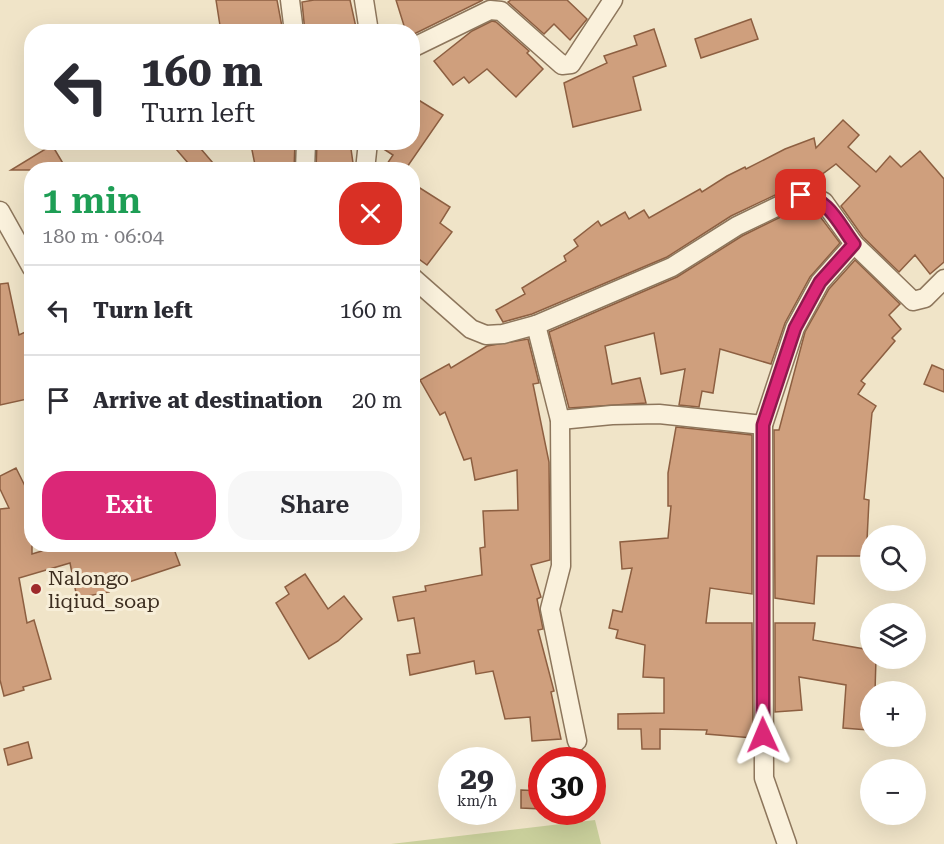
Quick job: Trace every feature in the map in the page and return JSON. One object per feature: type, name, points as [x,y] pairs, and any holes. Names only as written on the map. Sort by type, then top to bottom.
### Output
[{"type":"street","points":[[290,0],[293,24]]},
{"type":"street","points":[[364,0],[368,24]]},
{"type":"street","points":[[420,44],[490,10],[501,11],[562,65],[571,64],[613,0]]},
{"type":"street","points":[[420,284],[471,329],[486,336],[536,325],[672,267],[737,226],[801,195],[812,196],[824,202],[854,244],[913,301],[926,298],[944,279]]},
{"type":"street","points":[[0,211],[24,254]]},
{"type":"street","points":[[788,844],[764,778],[763,425],[795,328],[820,282],[854,244]]},
{"type":"street","points":[[536,325],[560,420],[561,566],[550,609],[576,741]]},
{"type":"street","points":[[560,420],[612,415],[658,414],[763,425]]},
{"type":"green space","points":[[552,825],[596,825],[601,844],[391,844]]},
{"type":"building","points":[[216,0],[277,0],[282,24],[220,24]]},
{"type":"building","points":[[350,0],[355,24],[304,24],[302,2]]},
{"type":"building","points":[[396,0],[483,0],[420,31],[420,24],[404,24]]},
{"type":"building","points":[[511,0],[567,0],[587,19],[570,40],[554,24],[544,34],[508,2]]},
{"type":"building","points":[[751,19],[758,39],[701,58],[695,39]]},
{"type":"building","points":[[492,21],[529,51],[527,53],[543,69],[516,97],[487,69],[469,83],[464,77],[453,85],[434,61],[472,31]]},
{"type":"building","points":[[654,29],[666,66],[633,77],[641,110],[573,127],[564,83],[607,63],[604,56],[637,45],[634,36]]},
{"type":"building","points":[[420,101],[443,115],[420,148]]},
{"type":"building","points":[[843,120],[859,135],[848,147],[876,172],[890,156],[901,167],[920,151],[944,179],[944,262],[930,274],[915,255],[899,272],[863,237],[841,206],[860,186],[836,164],[809,184],[796,185],[731,216],[667,257],[532,314],[503,322],[496,310],[525,294],[522,288],[566,261],[564,256],[578,246],[574,240],[598,221],[601,226],[625,212],[629,219],[644,210],[649,218],[700,189],[702,192],[727,176],[785,149],[814,138],[816,148]]},
{"type":"building","points":[[44,150],[55,150],[62,162],[24,162]]},
{"type":"building","points":[[177,150],[202,150],[212,162],[187,162]]},
{"type":"building","points":[[252,150],[295,150],[294,162],[254,162]]},
{"type":"building","points":[[317,150],[351,150],[353,162],[316,162]]},
{"type":"building","points":[[385,150],[419,150],[411,162],[388,162],[393,155]]},
{"type":"building","points":[[24,162],[24,170],[11,170]]},
{"type":"building","points":[[420,188],[450,207],[440,223],[452,232],[427,265],[420,260]]},
{"type":"building","points":[[803,206],[816,211],[840,243],[810,277],[785,323],[771,364],[720,349],[713,393],[702,391],[699,407],[679,405],[685,369],[661,374],[654,333],[605,346],[612,384],[640,378],[646,403],[569,408],[549,332],[677,277],[742,236]]},
{"type":"building","points":[[855,260],[900,304],[889,315],[901,329],[892,338],[895,341],[861,381],[865,384],[858,394],[876,406],[872,413],[864,499],[869,500],[868,525],[860,525],[860,556],[817,556],[814,604],[775,598],[774,430],[779,430],[805,332],[829,289]]},
{"type":"building","points":[[8,283],[19,335],[24,333],[24,400],[0,405],[0,284]]},
{"type":"building","points":[[528,339],[539,383],[533,384],[549,462],[550,560],[531,565],[541,597],[537,599],[543,629],[538,630],[554,691],[551,692],[561,739],[532,741],[530,717],[505,719],[493,671],[476,674],[474,661],[410,675],[407,655],[420,653],[414,618],[398,621],[393,597],[426,591],[425,586],[482,575],[480,548],[485,547],[483,511],[518,510],[517,470],[475,480],[471,458],[464,460],[445,412],[440,415],[420,380],[449,364],[451,368],[487,346]]},
{"type":"building","points":[[932,365],[944,370],[944,392],[924,384]]},
{"type":"building","points":[[676,427],[752,435],[752,594],[710,588],[706,623],[752,623],[753,738],[706,734],[707,730],[660,729],[660,749],[642,749],[641,729],[618,729],[618,714],[664,713],[664,678],[643,677],[645,645],[616,638],[618,630],[609,628],[613,610],[622,612],[632,568],[622,569],[620,542],[668,538],[671,506],[668,506],[668,473]]},
{"type":"building","points":[[16,468],[24,484],[24,552],[32,552],[32,554],[39,552],[175,552],[180,565],[108,589],[109,592],[77,598],[70,563],[19,578],[27,623],[34,620],[51,679],[23,687],[24,690],[4,696],[0,680],[0,509],[9,508],[0,489],[0,476]]},
{"type":"building","points":[[305,574],[328,609],[344,596],[362,619],[338,641],[309,659],[276,603],[289,594],[285,587]]},
{"type":"building","points":[[775,623],[815,623],[813,640],[860,648],[860,669],[876,669],[875,681],[860,681],[860,729],[843,728],[846,685],[799,677],[802,710],[775,712]]},
{"type":"building","points":[[28,742],[32,758],[8,765],[4,749]]},
{"type":"building","points":[[521,790],[528,790],[528,808],[521,808]]},
{"type":"place","name":"Nalongo liqiud_soap","points":[[36,589]]},
{"type":"route","points":[[763,735],[763,425],[795,328],[820,282],[854,244],[824,202],[812,196],[801,195]]}]
